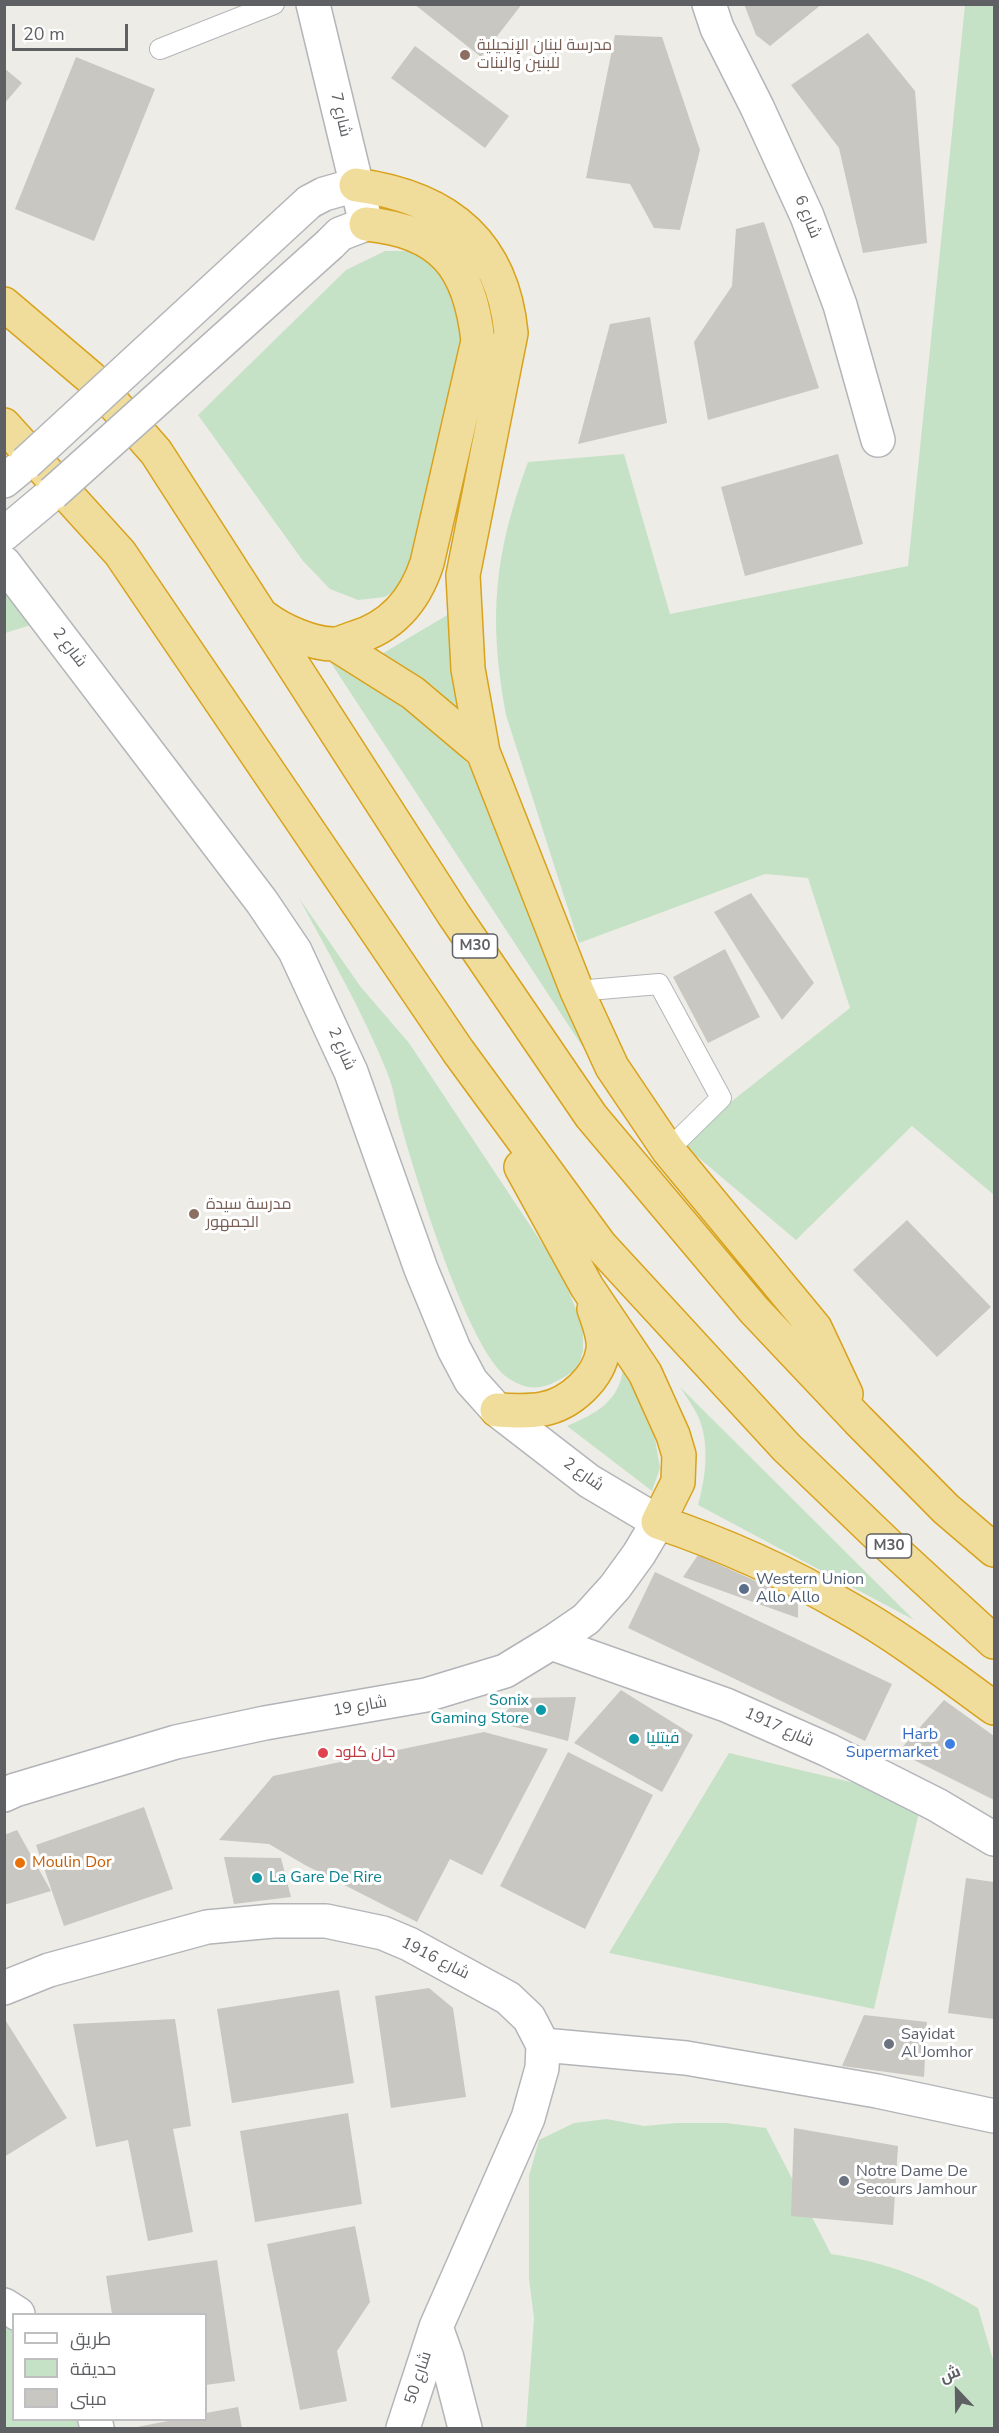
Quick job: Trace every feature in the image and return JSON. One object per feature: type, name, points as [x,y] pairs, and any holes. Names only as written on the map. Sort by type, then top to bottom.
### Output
[{"type":"highway","points":[[356,185],[410,196],[436,208],[458,224],[478,244],[498,279],[508,304],[510,333],[463,575],[468,669],[483,752],[577,991],[612,1067],[668,1150],[815,1328],[858,1420]]},
{"type":"highway","points":[[335,644],[362,636],[382,626],[411,599],[421,582],[478,340],[475,312],[469,290],[458,271],[444,254],[426,240],[409,232],[392,227],[366,224]]},
{"type":"highway","name":"M30","points":[[4,304],[91,378],[156,452],[454,915],[591,1116],[754,1310],[946,1509],[994,1550]]},
{"type":"highway","name":"M30","points":[[4,424],[120,553],[458,1052],[600,1245],[786,1448],[994,1642]]},
{"type":"highway","points":[[261,615],[278,628],[298,636],[335,644],[375,667],[413,693],[483,752]]},
{"type":"highway","points":[[458,1052],[587,1287],[645,1373],[673,1435],[679,1455],[678,1482],[658,1522],[703,1537],[755,1560],[847,1607],[994,1708]]},
{"type":"highway","points":[[497,1410],[523,1412],[546,1409],[587,1384],[603,1349],[600,1328],[587,1287]]},
{"type":"street","name":"شارع 7","points":[[313,4],[366,224]]},
{"type":"street","name":"شارع 6","points":[[709,4],[717,28],[757,107],[807,216],[840,305],[878,440]]},
{"type":"street","points":[[15,472],[309,202],[332,191],[356,185]]},
{"type":"street","points":[[4,534],[53,493],[340,234],[366,224]]},
{"type":"street","name":"شارع 2","points":[[4,563],[262,902],[295,951],[351,1072],[421,1269],[454,1349],[471,1381],[497,1410],[589,1481],[658,1522]]},
{"type":"street","name":"شارع 19","points":[[4,1795],[176,1742],[265,1723],[426,1695],[505,1671],[586,1619],[615,1587],[639,1554],[658,1522]]},
{"type":"street","name":"شارع 1917","points":[[551,1643],[726,1705],[848,1760],[937,1805],[994,1839]]},
{"type":"street","name":"شارع 1916","points":[[4,1988],[49,1970],[207,1927],[273,1921],[326,1921],[382,1933],[409,1944],[508,1998],[529,2018],[543,2045]]},
{"type":"street","points":[[465,2428],[447,2358],[436,2328],[528,2118],[543,2068],[543,2045],[686,2058],[878,2091],[994,2116]]},
{"type":"street","name":"شارع 50","points":[[403,2428],[436,2328]]},
{"type":"lane","points":[[160,49],[274,4]]},
{"type":"lane","points":[[577,991],[659,984],[721,1098],[668,1150]]},
{"type":"green space","points":[[965,5],[994,5],[994,1195],[912,1126],[796,1240],[680,1142],[850,1008],[808,878],[765,874],[579,943],[506,715],[500,680],[496,617],[501,557],[528,462],[624,454],[670,614],[908,566]]},
{"type":"green space","points":[[385,251],[414,251],[434,264],[467,315],[408,581],[385,597],[358,600],[330,589],[303,561],[198,415],[346,270]]},
{"type":"green space","points":[[4,535],[44,621],[5,633]]},
{"type":"green space","points":[[449,614],[456,706],[380,655]]},
{"type":"green space","points":[[331,663],[421,721],[469,765],[649,1148]]},
{"type":"green space","points":[[299,898],[360,986],[409,1043],[561,1272],[583,1327],[583,1351],[578,1368],[561,1379],[536,1387],[518,1384],[508,1378],[493,1362],[477,1335],[445,1261],[431,1221],[408,1150],[387,1072],[357,1006]]},
{"type":"green space","points":[[623,1369],[653,1427],[660,1468],[652,1491],[567,1426],[587,1417],[611,1398],[621,1380]]},
{"type":"green space","points":[[680,1387],[914,1620],[698,1505],[705,1472],[704,1437],[698,1416]]},
{"type":"green space","points":[[729,1753],[922,1799],[874,2009],[609,1953]]},
{"type":"green space","points":[[607,2119],[644,2126],[726,2123],[766,2128],[831,2254],[872,2262],[908,2273],[978,2308],[994,2363],[994,2428],[526,2428],[534,2318],[529,2279],[529,2176],[539,2140],[574,2123]]},
{"type":"green space","points":[[4,2324],[12,2331],[12,2421],[78,2421],[82,2428],[5,2428]]},
{"type":"building","points":[[414,4],[522,4],[481,57]]},
{"type":"building","points":[[744,4],[822,4],[770,46],[756,35]]},
{"type":"building","points":[[868,33],[915,91],[927,243],[863,253],[839,148],[791,85]]},
{"type":"building","points":[[615,35],[662,37],[700,150],[680,230],[654,228],[630,184],[586,178]]},
{"type":"building","points":[[415,46],[509,116],[485,148],[391,78]]},
{"type":"building","points":[[76,57],[155,89],[94,241],[15,209]]},
{"type":"building","points":[[4,68],[22,83],[4,104]]},
{"type":"building","points":[[764,222],[819,388],[708,420],[694,342],[732,286],[736,229]]},
{"type":"building","points":[[650,317],[667,423],[578,444],[610,324]]},
{"type":"building","points":[[838,454],[863,544],[745,576],[721,487]]},
{"type":"building","points":[[751,893],[814,983],[782,1020],[714,912]]},
{"type":"building","points":[[725,949],[760,1017],[708,1043],[673,977]]},
{"type":"building","points":[[907,1220],[991,1307],[937,1357],[853,1270]]},
{"type":"building","name":"Western Union Allo Allo","points":[[698,1555],[798,1600],[798,1618],[683,1577]]},
{"type":"building","points":[[655,1572],[892,1684],[865,1741],[628,1628]]},
{"type":"building","name":"فيتليا","points":[[621,1690],[693,1735],[662,1792],[574,1743]]},
{"type":"building","name":"Sonix Gaming Store","points":[[576,1697],[568,1741],[496,1722],[519,1698]]},
{"type":"building","name":"Harb Supermarket","points":[[944,1700],[994,1736],[994,1800],[898,1752]]},
{"type":"building","points":[[484,1732],[548,1749],[482,1875],[450,1859],[417,1922],[269,1844],[219,1840],[273,1776]]},
{"type":"building","points":[[568,1752],[653,1795],[585,1929],[500,1886]]},
{"type":"building","points":[[144,1807],[173,1889],[64,1926],[36,1845]]},
{"type":"building","name":"Moulin Dor","points":[[17,1830],[51,1891],[4,1905],[4,1835]]},
{"type":"building","name":"La Gare De Rire","points":[[224,1857],[281,1858],[291,1897],[234,1904]]},
{"type":"building","points":[[966,1878],[994,1882],[994,2019],[948,2013]]},
{"type":"building","points":[[429,1988],[453,2008],[466,2097],[391,2108],[375,1996]]},
{"type":"building","points":[[339,1990],[354,2083],[232,2103],[217,2009]]},
{"type":"building","name":"Sayidat Al Jomhor","points":[[864,2015],[927,2022],[924,2077],[842,2066]]},
{"type":"building","points":[[4,2018],[67,2118],[4,2157]]},
{"type":"building","points":[[175,2019],[191,2126],[173,2129],[193,2232],[148,2241],[128,2140],[96,2147],[73,2024]]},
{"type":"building","points":[[348,2113],[362,2204],[255,2222],[240,2131]]},
{"type":"building","name":"Notre Dame De Secours Jamhour","points":[[794,2128],[898,2146],[893,2225],[791,2216]]},
{"type":"building","points":[[355,2226],[370,2302],[337,2351],[347,2401],[300,2410],[267,2244]]},
{"type":"building","points":[[217,2260],[235,2381],[207,2385],[207,2313],[112,2313],[106,2276]]},
{"type":"building","points":[[238,2407],[242,2428],[132,2428],[168,2421],[207,2421],[207,2413]]},
{"type":"place","name":"مدرسة لبنان الإنجيلية للبنين والبنات","points":[[465,55]]},
{"type":"place","name":"مدرسة سيدة الجمهور","points":[[194,1214]]},
{"type":"place","name":"Western Union Allo Allo","points":[[744,1589]]},
{"type":"place","name":"Sonix Gaming Store","points":[[541,1710]]},
{"type":"place","name":"فيتليا","points":[[634,1739]]},
{"type":"place","name":"Harb Supermarket","points":[[950,1744]]},
{"type":"place","name":"جان كلود","points":[[323,1753]]},
{"type":"place","name":"Moulin Dor","points":[[20,1863]]},
{"type":"place","name":"La Gare De Rire","points":[[257,1878]]},
{"type":"place","name":"Sayidat Al Jomhor","points":[[889,2044]]},
{"type":"place","name":"Notre Dame De Secours Jamhour","points":[[844,2181]]}]
